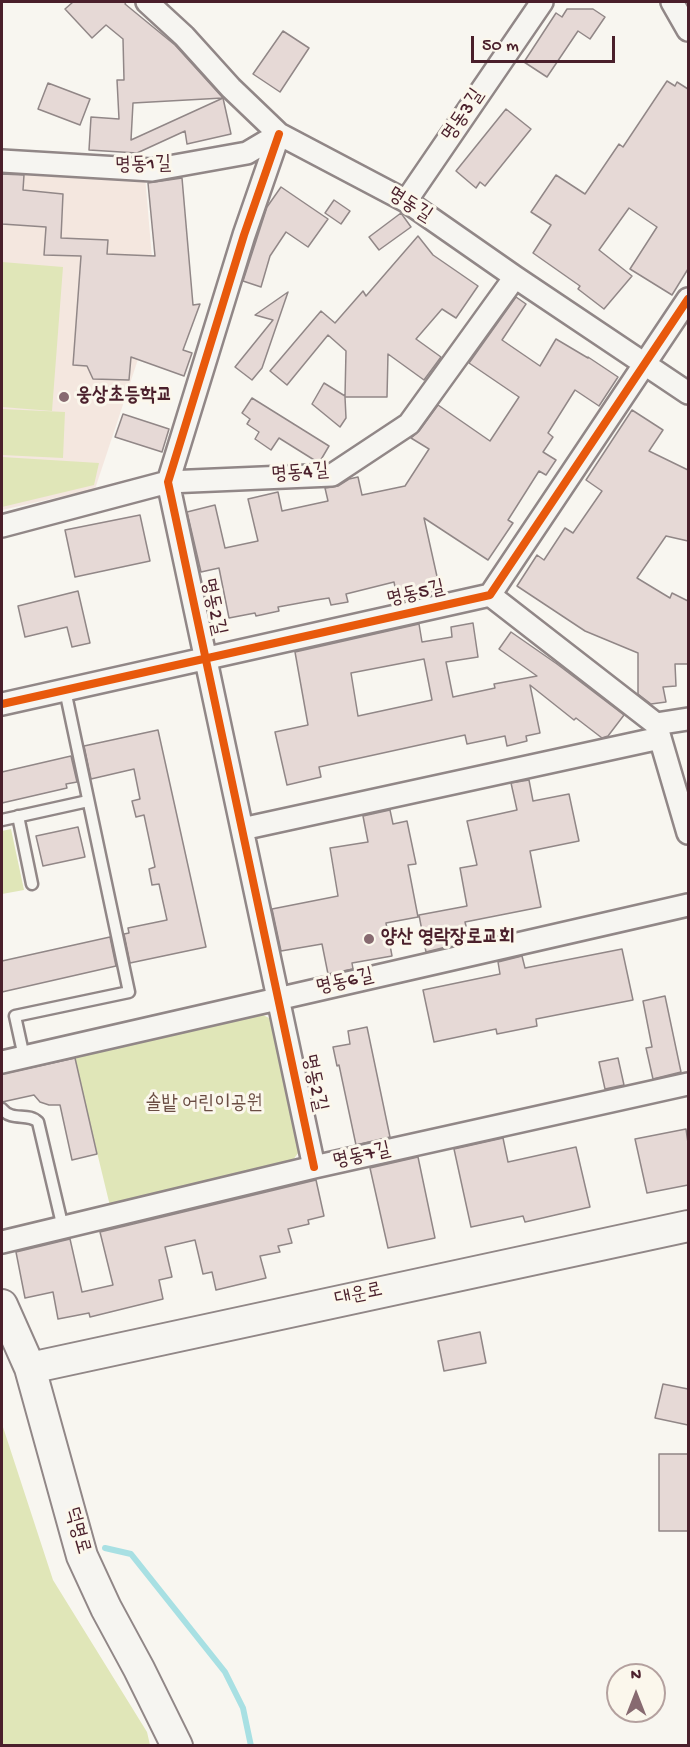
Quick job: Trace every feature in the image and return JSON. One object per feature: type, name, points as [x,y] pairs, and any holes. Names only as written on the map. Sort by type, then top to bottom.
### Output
[{"type":"street","name":"명동길","points":[[147,2],[184,36],[231,88],[279,134],[406,201],[688,393]]},
{"type":"street","name":"명동3길","points":[[406,201],[542,2]]},
{"type":"street","points":[[672,2],[688,30]]},
{"type":"street","points":[[678,2],[688,2]]},
{"type":"street","name":"명동1길","points":[[2,161],[152,170],[247,153],[279,134]]},
{"type":"street","name":"명동2길","points":[[279,134],[244,236],[168,482],[314,1167]]},
{"type":"street","name":"명동4길","points":[[2,526],[168,482],[332,475],[409,424],[515,277]]},
{"type":"street","points":[[688,299],[490,596],[658,731],[688,833]]},
{"type":"street","name":"명동5길","points":[[2,704],[490,596]]},
{"type":"street","points":[[242,829],[658,731],[688,719]]},
{"type":"street","name":"명동6길","points":[[2,1062],[688,905]]},
{"type":"street","name":"명동7길","points":[[2,1242],[314,1167],[688,1084]]},
{"type":"street","name":"대운로","points":[[30,1368],[688,1226]]},
{"type":"street","name":"덕명로","points":[[2,1305],[30,1368],[82,1556],[177,1746]]},
{"type":"lane","points":[[24,1057],[15,1016],[129,992],[65,690]]},
{"type":"lane","points":[[2,820],[88,801]]},
{"type":"lane","points":[[18,816],[32,884]]},
{"type":"lane","points":[[2,1109],[5,1114],[33,1118],[38,1122],[63,1228]]},
{"type":"shaded area","name":"웅상초등학교","points":[[2,167],[145,176],[156,305],[95,489],[2,510]]},
{"type":"green space","points":[[2,262],[63,267],[52,411],[2,407]]},
{"type":"green space","points":[[2,409],[65,412],[63,458],[2,455]]},
{"type":"green space","points":[[2,457],[99,463],[94,485],[2,507]]},
{"type":"green space","points":[[11,829],[24,890],[2,894],[2,831]]},
{"type":"green space","name":"솔밭 어린이공원","points":[[259,1013],[273,1020],[301,1149],[288,1167],[110,1206],[73,1053]]},
{"type":"green space","points":[[2,1424],[53,1580],[147,1732],[150,1745],[2,1745]]},
{"type":"building","points":[[73,2],[126,2],[125,4],[175,45],[223,98],[231,134],[187,144],[185,131],[137,153],[89,150],[91,117],[119,119],[117,80],[124,80],[123,39],[106,25],[92,38],[65,9]],"holes":[[[223,98],[131,140],[133,103]]]},
{"type":"building","points":[[567,9],[593,9],[605,17],[590,39],[578,31],[547,77],[524,62],[556,13],[562,17]]},
{"type":"building","points":[[283,31],[309,48],[280,92],[253,74]]},
{"type":"building","points":[[667,81],[675,86],[677,82],[688,89],[688,269],[672,295],[630,269],[657,227],[629,208],[599,250],[632,276],[604,309],[578,289],[580,286],[533,253],[551,225],[531,212],[556,175],[585,194],[619,144],[623,147]]},
{"type":"building","points":[[48,83],[90,99],[80,125],[38,109]]},
{"type":"building","points":[[506,109],[531,129],[485,186],[480,182],[476,188],[456,171]]},
{"type":"building","points":[[2,174],[24,175],[23,190],[63,194],[61,238],[108,240],[107,254],[155,256],[148,183],[182,178],[193,305],[200,304],[183,350],[192,353],[184,376],[131,357],[129,380],[93,379],[87,366],[73,365],[81,256],[44,255],[46,227],[2,224]]},
{"type":"building","points":[[281,187],[328,219],[308,247],[286,232],[270,256],[261,287],[243,281],[267,207]]},
{"type":"building","points":[[334,200],[350,211],[341,224],[325,213]]},
{"type":"building","points":[[401,213],[411,227],[379,250],[369,237]]},
{"type":"building","points":[[418,236],[433,255],[478,286],[456,318],[442,309],[416,339],[441,357],[424,380],[388,354],[387,397],[345,397],[346,418],[340,427],[312,404],[324,383],[345,396],[346,351],[328,335],[287,385],[270,371],[321,311],[335,323],[363,291],[366,296]]},
{"type":"building","points":[[288,292],[262,368],[252,380],[235,367],[273,320],[255,315]]},
{"type":"building","points":[[516,297],[526,304],[502,340],[540,366],[556,339],[618,377],[599,406],[575,390],[548,433],[553,437],[543,452],[556,460],[546,475],[539,471],[508,520],[513,523],[488,560],[424,518],[440,590],[398,602],[394,582],[346,594],[348,602],[331,605],[329,598],[278,607],[279,611],[256,616],[255,613],[229,618],[219,568],[201,572],[187,512],[215,505],[225,548],[258,541],[248,499],[278,492],[282,511],[328,501],[325,488],[338,486],[349,479],[358,477],[362,495],[405,486],[429,449],[411,438],[438,405],[490,441],[519,397],[469,363]]},
{"type":"building","points":[[252,398],[329,446],[319,463],[279,438],[271,450],[255,439],[259,432],[247,424],[250,419],[242,413]]},
{"type":"building","points":[[632,410],[663,430],[649,451],[688,470],[688,541],[666,536],[637,578],[670,598],[672,593],[688,601],[688,664],[675,664],[676,686],[663,687],[666,702],[651,704],[638,694],[638,653],[585,631],[517,586],[537,555],[544,560],[565,528],[573,533],[602,491],[586,480]]},
{"type":"building","points":[[123,414],[169,429],[162,452],[115,437]]},
{"type":"building","points":[[140,515],[150,561],[75,577],[65,530]]},
{"type":"building","points":[[78,591],[90,643],[72,647],[67,627],[25,637],[18,606]]},
{"type":"building","points":[[473,623],[478,657],[446,662],[453,697],[495,688],[494,684],[537,676],[499,649],[511,632],[624,715],[608,736],[602,738],[576,718],[574,720],[530,685],[540,733],[526,736],[527,741],[507,746],[505,736],[467,744],[465,735],[319,767],[321,777],[287,785],[275,732],[308,725],[295,652],[419,624],[422,642],[452,637],[451,627]],"holes":[[[424,659],[432,700],[358,716],[351,673]]]},
{"type":"building","points":[[158,730],[206,947],[130,963],[124,934],[129,933],[128,928],[167,920],[159,884],[152,885],[149,869],[155,867],[144,815],[136,817],[132,801],[140,799],[134,769],[91,779],[84,746]]},
{"type":"building","points":[[71,756],[77,782],[66,784],[67,788],[2,803],[2,772]]},
{"type":"building","points":[[529,780],[533,801],[569,794],[579,841],[530,851],[541,907],[465,922],[466,926],[446,930],[450,946],[426,952],[419,915],[467,906],[460,868],[477,865],[467,821],[517,810],[511,783]]},
{"type":"building","points":[[390,810],[393,824],[407,821],[416,864],[408,865],[418,917],[386,923],[392,956],[352,963],[353,969],[328,974],[322,944],[281,951],[272,909],[338,896],[330,848],[368,842],[363,816]]},
{"type":"building","points":[[78,827],[85,857],[43,866],[36,836]]},
{"type":"building","points":[[110,937],[116,966],[2,992],[2,961]]},
{"type":"building","points":[[622,949],[633,1000],[536,1019],[537,1026],[497,1034],[496,1029],[434,1042],[423,990],[500,974],[498,962],[522,956],[525,968]]},
{"type":"building","points":[[665,996],[681,1072],[653,1079],[646,1048],[652,1047],[643,1001]]},
{"type":"building","points":[[367,1027],[390,1137],[356,1145],[333,1047],[350,1044],[348,1031]]},
{"type":"building","points":[[75,1058],[97,1154],[72,1160],[60,1105],[40,1102],[34,1095],[2,1102],[2,1074]]},
{"type":"building","points":[[618,1058],[624,1085],[605,1089],[599,1062]]},
{"type":"building","points":[[686,1129],[688,1185],[647,1193],[635,1139]]},
{"type":"building","points":[[503,1138],[508,1162],[576,1147],[590,1207],[525,1222],[523,1216],[471,1227],[454,1149]]},
{"type":"building","points":[[418,1157],[435,1238],[388,1248],[370,1168]]},
{"type":"building","points":[[316,1180],[324,1216],[308,1220],[309,1224],[288,1229],[292,1243],[278,1246],[280,1252],[260,1256],[266,1278],[216,1290],[212,1272],[203,1274],[195,1240],[165,1247],[172,1277],[159,1280],[163,1299],[90,1317],[89,1313],[58,1319],[53,1292],[25,1298],[16,1252],[70,1239],[82,1292],[113,1285],[100,1232]]},
{"type":"building","points":[[480,1332],[486,1363],[444,1371],[438,1341]]},
{"type":"building","points":[[663,1384],[688,1389],[688,1425],[655,1418]]},
{"type":"building","points":[[659,1454],[688,1454],[688,1531],[659,1531]]},
{"type":"waterway","points":[[105,1548],[131,1554],[225,1672],[243,1708],[251,1746]]},
{"type":"cycle path","points":[[279,134],[244,235],[168,482],[314,1167]]},
{"type":"cycle path","points":[[2,704],[490,595],[688,299]]},
{"type":"place","name":"웅상초등학교","points":[[64,397]]},
{"type":"place","name":"양산 영락장로교회","points":[[369,939]]}]
